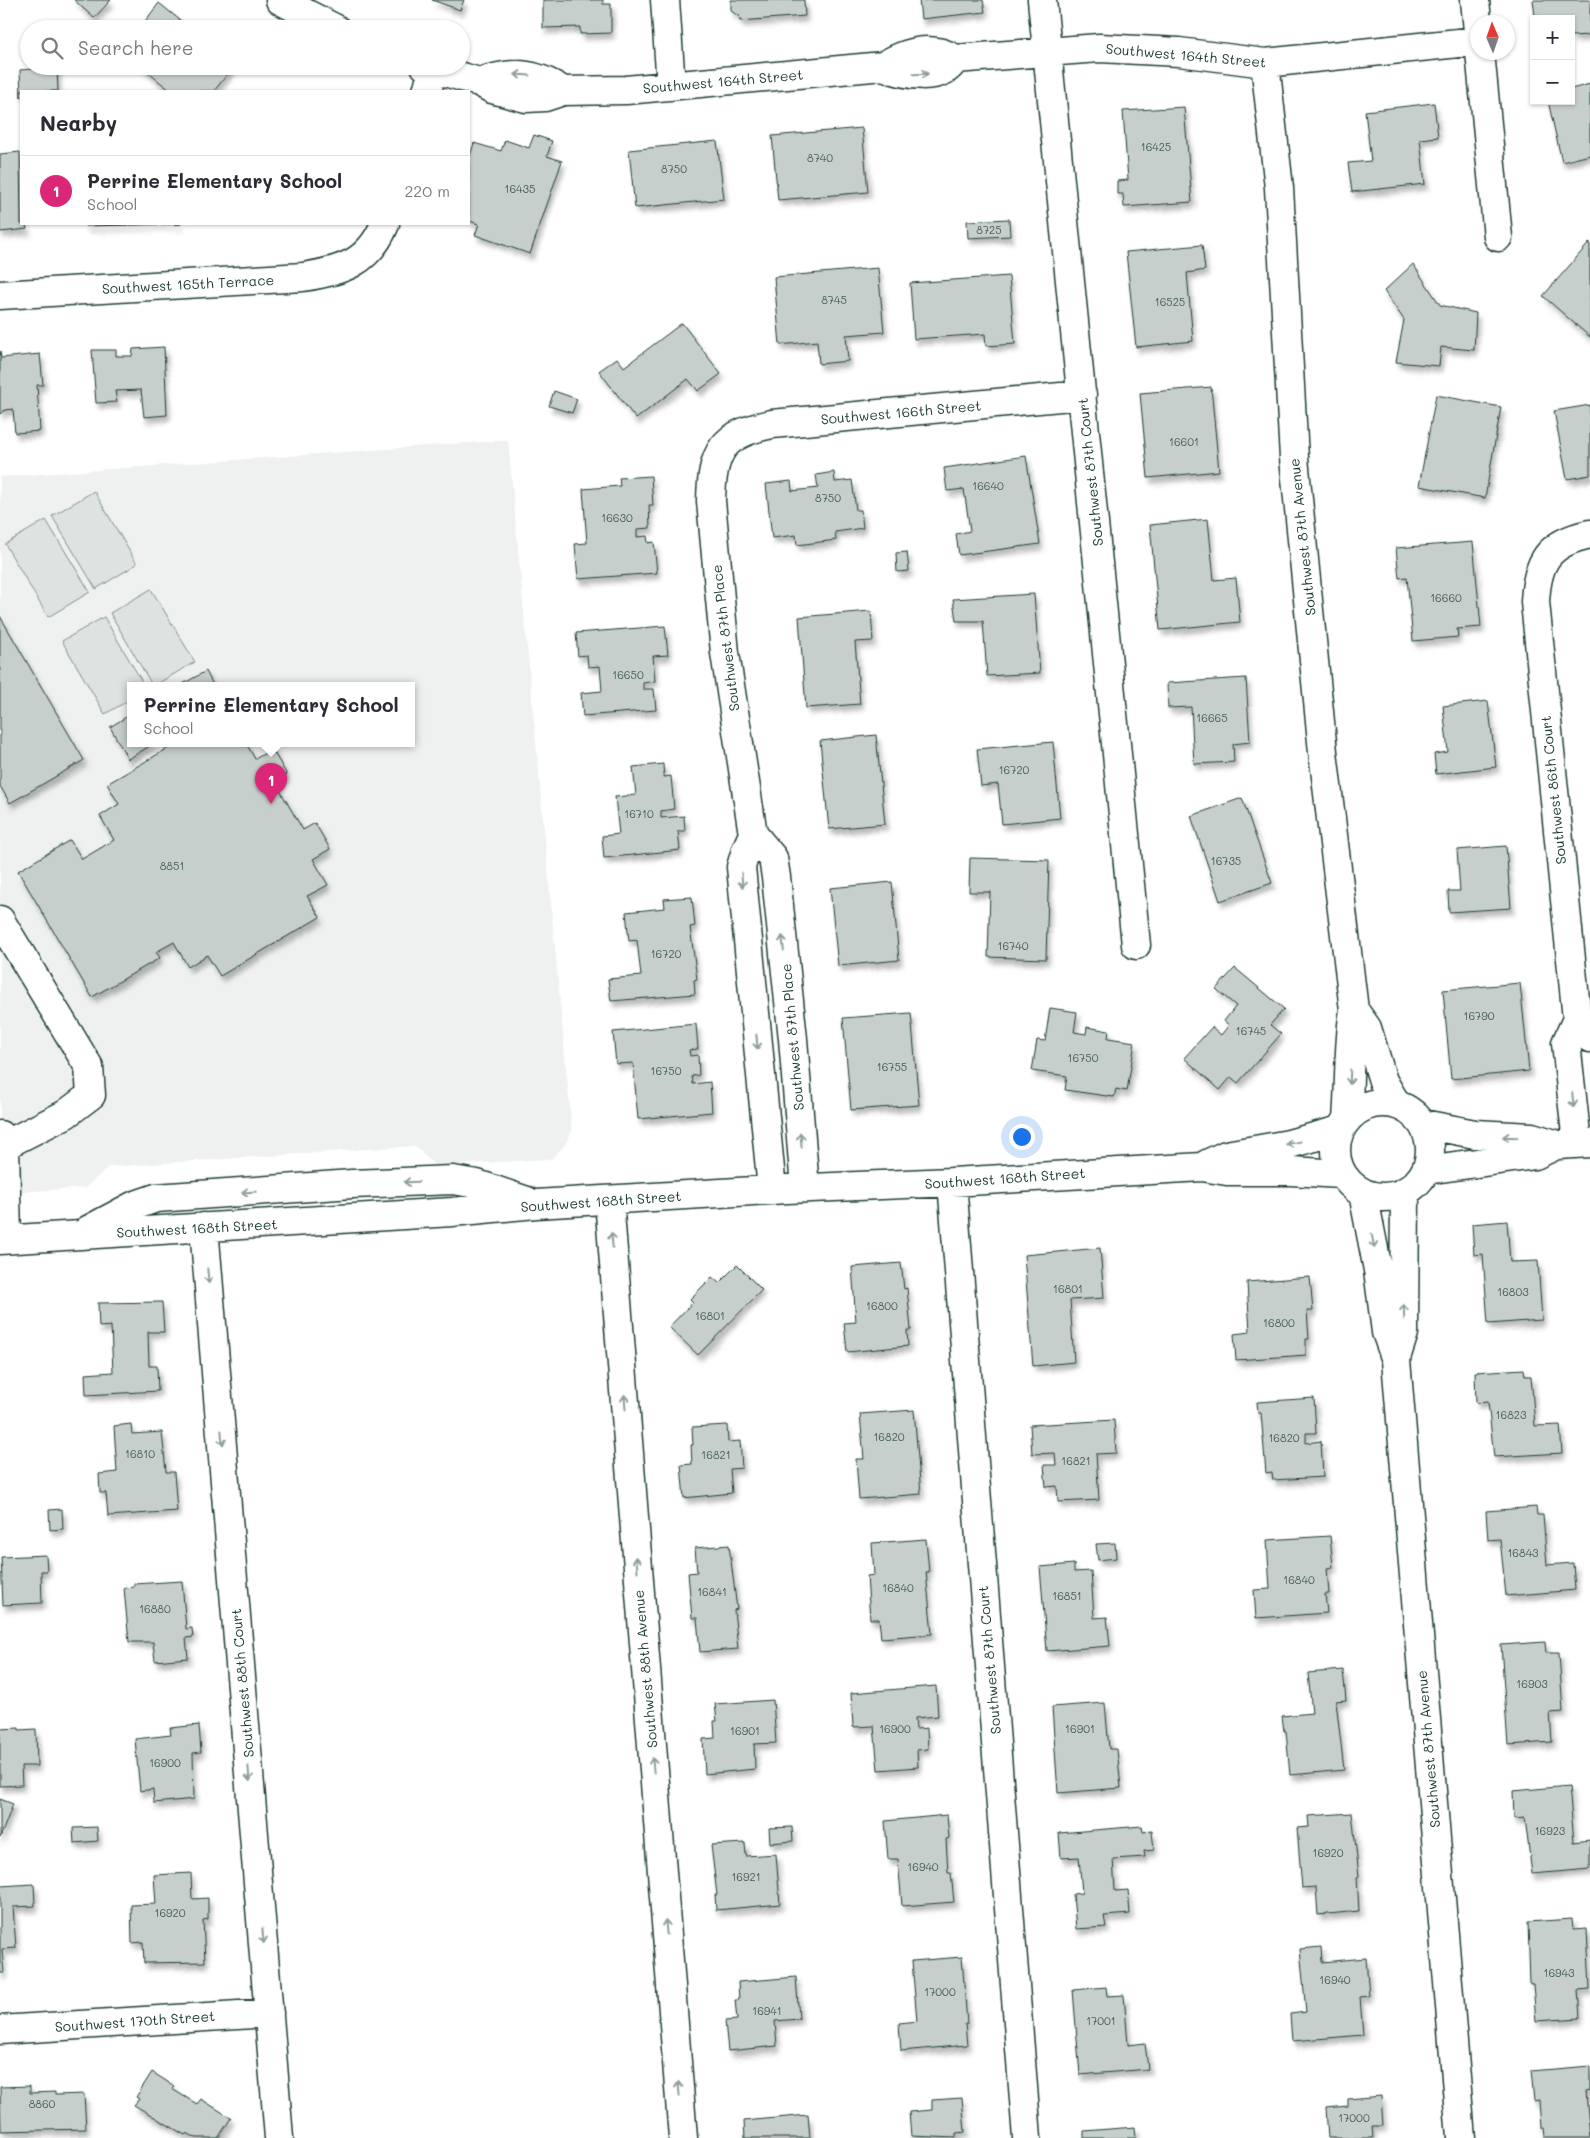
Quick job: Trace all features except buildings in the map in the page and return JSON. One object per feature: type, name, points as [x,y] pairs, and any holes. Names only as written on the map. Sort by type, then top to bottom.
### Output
[{"type":"street","points":[[280,0],[319,20]]},
{"type":"street","points":[[665,0],[670,86]]},
{"type":"street","name":"Southwest 87th Court","points":[[1042,0],[1136,945]]},
{"type":"street","points":[[1475,0],[1476,15]]},
{"type":"street","name":"Southwest 164th Street","points":[[428,76],[479,82],[516,74],[529,75],[550,82],[563,91],[626,90],[883,66],[898,56],[927,50],[943,52],[955,59],[1099,48],[1137,49],[1180,52],[1265,63],[1470,42]]},
{"type":"street","points":[[1481,60],[1498,237]]},
{"type":"street","name":"Southwest 87th Avenue","points":[[1265,63],[1280,204],[1294,458],[1324,761],[1354,1010],[1350,1035],[1350,1070],[1344,1124]]},
{"type":"street","name":"Southwest 165th Terrace","points":[[0,295],[303,277],[345,267],[358,260],[370,250],[380,237],[385,225]]},
{"type":"street","name":"Southwest 166th Street","points":[[725,443],[739,432],[772,424],[1082,395]]},
{"type":"street","name":"Southwest 87th Place","points":[[725,443],[716,459],[711,482],[710,501],[725,653],[753,834],[773,858],[776,878],[805,1188]]},
{"type":"street","name":"Southwest 86th Court","points":[[1575,1144],[1566,1044],[1583,1028],[1536,622],[1536,582],[1542,563],[1551,551],[1564,542],[1590,534]]},
{"type":"street","points":[[753,834],[741,867],[772,1190]]},
{"type":"street","points":[[0,920],[89,1067],[90,1095],[66,1114],[2,1140],[3,1240]]},
{"type":"street","name":"Southwest 87th Avenue","points":[[1354,1010],[1367,1028],[1383,1081],[1397,1105]]},
{"type":"street","points":[[1384,1103],[1397,1105],[1407,1110],[1422,1124],[1429,1139],[1430,1154],[1426,1170],[1418,1183],[1405,1192],[1392,1197],[1377,1198],[1353,1187],[1341,1174],[1337,1166],[1336,1142],[1344,1124],[1358,1110],[1370,1105],[1384,1103]]},
{"type":"street","name":"Southwest 168th Street","points":[[1202,1167],[1226,1155],[1289,1144],[1344,1124]]},
{"type":"street","points":[[1422,1124],[1475,1134],[1532,1137],[1575,1144]]},
{"type":"street","points":[[1426,1170],[1536,1154],[1575,1144]]},
{"type":"street","points":[[78,1235],[133,1206],[146,1190],[165,1179],[436,1162],[449,1167],[477,1184],[536,1204]]},
{"type":"street","name":"Southwest 168th Street","points":[[3,1240],[452,1212],[536,1204],[1202,1167],[1227,1171],[1291,1171],[1341,1174]]},
{"type":"street","name":"Southwest 87th Court","points":[[952,1182],[1027,2138]]},
{"type":"street","name":"Southwest 87th Avenue","points":[[1396,1360],[1404,1332],[1405,1192]]},
{"type":"street","name":"Southwest 87th Avenue","points":[[1363,1193],[1378,1270],[1386,1332],[1396,1360],[1461,2138]]},
{"type":"street","name":"Southwest 88th Avenue","points":[[608,1200],[683,2138]]},
{"type":"street","name":"Southwest 88th Court","points":[[204,1228],[279,2138]]},
{"type":"street","name":"Southwest 170th Street","points":[[0,2030],[269,2013]]},
{"type":"shaded area","points":[[508,440],[572,1131],[564,1146],[551,1159],[435,1166],[415,1146],[108,1167],[85,1188],[0,1193],[0,477]]},
{"type":"shaded area","points":[[94,491],[137,564],[96,589],[52,516]]},
{"type":"shaded area","points":[[46,520],[90,592],[48,617],[5,544]]},
{"type":"shaded area","points":[[151,589],[195,662],[160,682],[150,682],[110,613]]},
{"type":"shaded area","points":[[104,617],[142,682],[127,682],[127,701],[105,714],[62,641]]},
{"type":"place","name":"Perrine Elementary School","points":[[271,804]]}]
